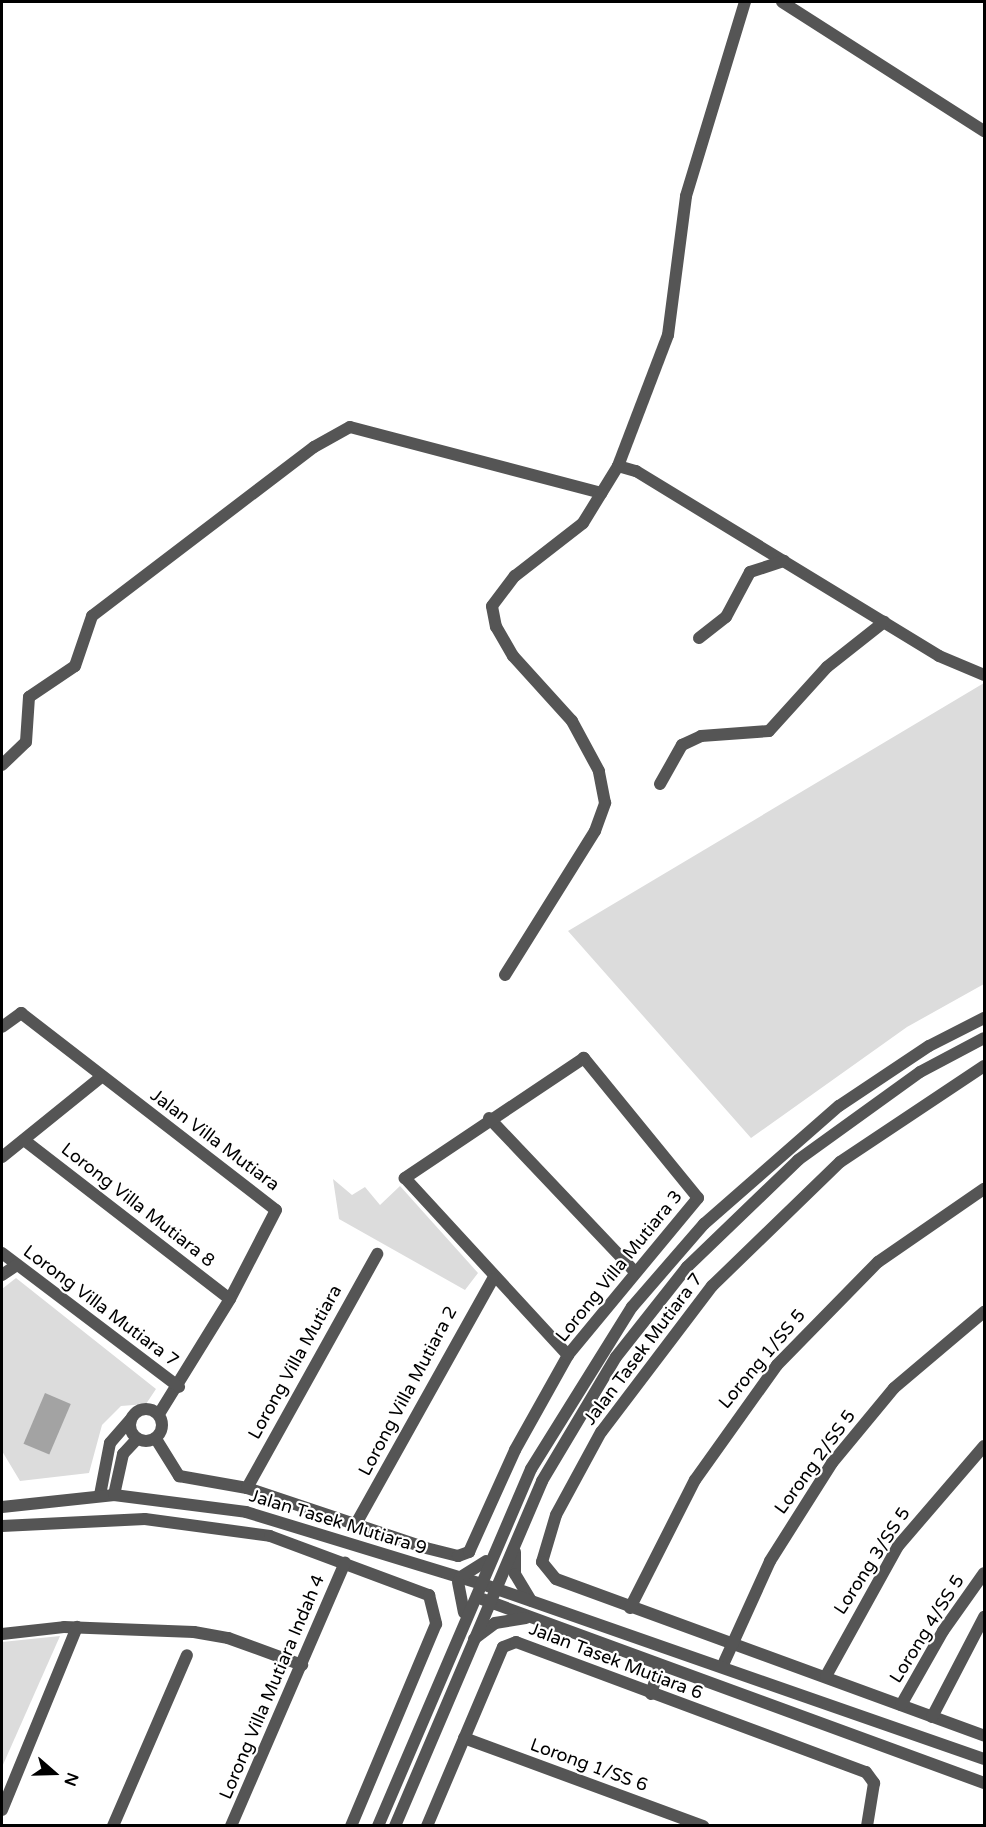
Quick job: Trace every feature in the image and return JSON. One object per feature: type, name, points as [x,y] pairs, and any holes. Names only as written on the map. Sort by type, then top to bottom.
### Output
[{"type":"street","points":[[505,975],[596,831],[605,802],[599,771],[572,721],[513,656],[496,627],[492,606],[515,576],[583,523],[618,466],[668,335],[686,196],[745,2]]},
{"type":"street","points":[[782,2],[984,131]]},
{"type":"street","points":[[2,765],[26,742],[29,697],[75,666],[92,616],[314,447],[350,427],[601,493]]},
{"type":"street","points":[[618,466],[636,471],[939,656],[984,675]]},
{"type":"street","points":[[699,638],[726,617],[750,572],[784,561]]},
{"type":"street","points":[[660,784],[682,745],[701,736],[769,730],[827,667],[884,622]]},
{"type":"street","name":"Jalan Villa Mutiara","points":[[2,1027],[21,1013],[276,1210],[230,1299],[179,1387],[159,1414]]},
{"type":"street","name":"Jalan Tasek Mutiara 7","points":[[378,1826],[489,1558],[536,1459],[604,1345],[704,1224],[839,1106],[929,1046],[984,1018]]},
{"type":"street","name":"Jalan Tasek Mutiara 7","points":[[494,1588],[586,1400],[694,1259],[798,1160],[921,1072],[984,1038]]},
{"type":"street","name":"Lorong Villa Mutiara 3","points":[[357,1522],[426,1548],[465,1555],[568,1355],[634,1270],[694,1205],[698,1192],[590,1063],[577,1059],[489,1118]]},
{"type":"street","name":"Jalan Tasek Mutiara 7","points":[[984,1066],[892,1123],[794,1202],[712,1286],[601,1432],[556,1515],[542,1562],[556,1579],[630,1608],[826,1676],[984,1736]]},
{"type":"street","points":[[2,1157],[101,1077]]},
{"type":"street","points":[[568,1355],[493,1279],[405,1178],[489,1118],[634,1270]]},
{"type":"street","name":"Lorong Villa Mutiara 8","points":[[24,1140],[230,1299]]},
{"type":"street","name":"Lorong 1/SS 5","points":[[630,1608],[695,1480],[777,1365],[878,1262],[984,1189]]},
{"type":"street","name":"Lorong Villa Mutiara 7","points":[[2,1253],[179,1387]]},
{"type":"street","name":"Lorong Villa Mutiara","points":[[247,1488],[377,1254]]},
{"type":"street","points":[[2,1275],[17,1265]]},
{"type":"street","name":"Lorong Villa Mutiara 2","points":[[357,1522],[493,1279]]},
{"type":"street","name":"Lorong 2/SS 5","points":[[722,1667],[730,1643],[770,1561],[832,1463],[894,1388],[984,1312]]},
{"type":"street","points":[[100,1495],[110,1443],[142,1409],[159,1414],[162,1429],[156,1438]]},
{"type":"street","points":[[131,1419],[137,1439]]},
{"type":"street","points":[[156,1438],[179,1476],[247,1488],[357,1522]]},
{"type":"street","points":[[114,1495],[123,1454],[137,1439],[156,1438]]},
{"type":"street","name":"Lorong 3/SS 5","points":[[826,1676],[898,1546],[984,1446]]},
{"type":"street","name":"Jalan Tasek Mutiara 9","points":[[2,1507],[114,1495],[246,1512],[455,1578],[478,1582]]},
{"type":"street","points":[[2,1526],[144,1519],[270,1536],[429,1595],[436,1609],[436,1624],[351,1826]]},
{"type":"street","points":[[517,1539],[515,1574],[531,1602]]},
{"type":"street","points":[[464,1616],[455,1578],[489,1558]]},
{"type":"street","name":"Lorong Villa Mutiara Indah 4","points":[[231,1826],[345,1563]]},
{"type":"street","name":"Lorong 4/SS 5","points":[[901,1705],[984,1573]]},
{"type":"street","name":"Jalan Tasek Mutiara 9","points":[[455,1578],[472,1595]]},
{"type":"street","name":"Jalan Tasek Mutiara 6","points":[[478,1582],[984,1759]]},
{"type":"street","points":[[395,1826],[494,1588]]},
{"type":"street","name":"Jalan Tasek Mutiara 6","points":[[472,1595],[984,1783]]},
{"type":"street","points":[[932,1717],[984,1617]]},
{"type":"street","points":[[472,1641],[495,1623],[533,1618]]},
{"type":"street","points":[[2,1810],[77,1627]]},
{"type":"street","points":[[2,1635],[77,1627],[194,1632],[228,1638],[302,1665]]},
{"type":"street","name":"Jalan Tasek Mutiara 6","points":[[427,1826],[464,1738],[509,1643],[866,1772],[874,1783],[867,1826]]},
{"type":"street","points":[[113,1826],[187,1655]]},
{"type":"street","points":[[651,1694],[660,1665]]},
{"type":"street","name":"Lorong 1/SS 6","points":[[464,1738],[703,1826]]},
{"type":"shaded area","points":[[984,683],[984,984],[907,1027],[751,1138],[568,931]]},
{"type":"shaded area","points":[[333,1179],[352,1195],[365,1187],[380,1205],[400,1186],[478,1273],[465,1290],[339,1219]]},
{"type":"shaded area","points":[[16,1278],[156,1389],[146,1404],[121,1406],[102,1425],[89,1473],[20,1481],[2,1451],[2,1289]]},
{"type":"shaded area","points":[[45,1393],[71,1404],[49,1455],[24,1444]]},
{"type":"shaded area","points":[[60,1636],[2,1767],[2,1642]]}]
